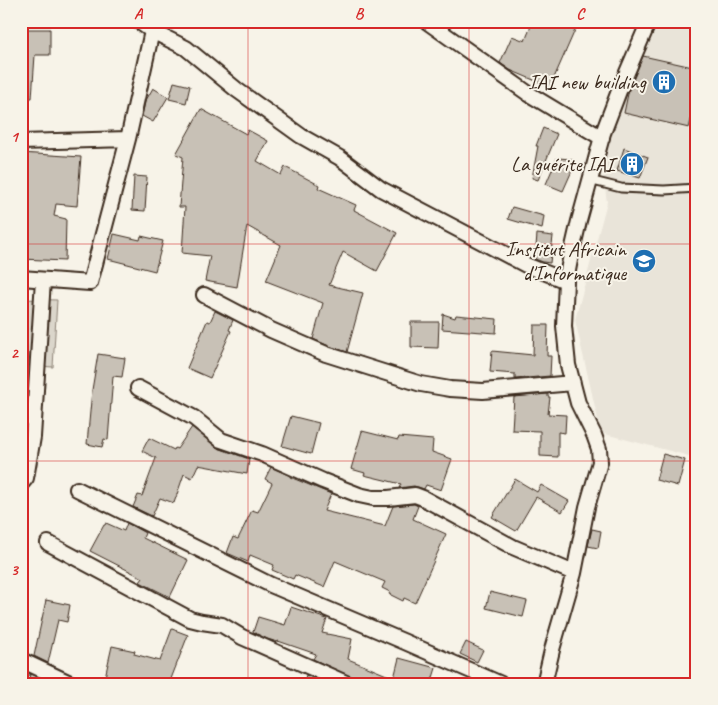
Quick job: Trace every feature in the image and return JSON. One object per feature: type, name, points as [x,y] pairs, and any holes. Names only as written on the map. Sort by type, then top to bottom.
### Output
[{"type":"street","points":[[138,21],[152,31],[186,48],[237,90],[301,136],[340,158],[381,190],[526,266],[566,281]]},
{"type":"street","points":[[426,21],[529,94],[602,138]]},
{"type":"street","points":[[544,684],[574,573],[587,507],[600,462],[600,449],[578,403],[568,365],[564,326],[566,281],[589,180],[602,138],[619,91],[649,21]]},
{"type":"street","points":[[21,278],[90,283],[128,140],[152,31]]},
{"type":"street","points":[[21,142],[128,140]]},
{"type":"street","points":[[21,484],[26,478],[33,437],[43,280]]},
{"type":"street","points":[[204,295],[271,330],[326,354],[421,384],[450,389],[484,391],[573,383]]},
{"type":"street","points":[[138,388],[194,418],[221,440],[262,454],[359,495],[373,498],[388,498],[415,495],[423,498],[513,547],[574,573]]},
{"type":"street","points":[[77,489],[271,585],[501,684]]},
{"type":"street","points":[[48,544],[190,619],[222,625],[242,637],[348,684]]},
{"type":"street","points":[[21,660],[72,684]]},
{"type":"lane","points":[[589,180],[621,188],[664,190],[697,188]]},
{"type":"shaded area","name":"Institut Africain d'Informatique","points":[[654,21],[697,21],[697,458],[601,433],[575,320],[607,202],[600,153]]},
{"type":"shaded area","points":[[21,299],[57,300],[53,367],[21,365]]},
{"type":"building","points":[[533,21],[579,21],[550,87],[510,70],[500,63],[512,36],[525,41]]},
{"type":"building","points":[[21,29],[50,29],[50,55],[35,55],[32,98],[21,98]]},
{"type":"building","name":"IAI new building","points":[[643,56],[697,68],[697,95],[689,128],[624,113],[629,89]]},
{"type":"building","points":[[174,82],[190,86],[186,103],[169,99]]},
{"type":"building","points":[[153,88],[168,97],[153,122],[142,116],[145,102]]},
{"type":"building","points":[[201,109],[246,134],[248,130],[268,141],[257,161],[281,175],[285,167],[319,185],[318,188],[356,205],[354,210],[397,233],[377,271],[343,252],[329,285],[363,293],[347,352],[313,339],[323,303],[266,281],[281,245],[247,226],[237,287],[205,281],[210,256],[182,253],[185,207],[179,207],[183,157],[176,154]]},
{"type":"building","points":[[543,128],[557,134],[538,180],[532,178],[538,146],[536,146]]},
{"type":"building","name":"La guérite IAI","points":[[624,148],[648,157],[640,178],[617,171]]},
{"type":"building","points":[[21,153],[81,157],[77,206],[56,204],[54,216],[66,219],[65,261],[21,259]]},
{"type":"building","points":[[557,158],[572,159],[571,173],[563,191],[546,184]]},
{"type":"building","points":[[134,176],[147,177],[145,211],[132,210]]},
{"type":"building","points":[[512,207],[544,216],[542,229],[508,219]]},
{"type":"building","points":[[114,234],[140,240],[141,236],[163,241],[155,271],[108,259]]},
{"type":"building","points":[[537,234],[553,236],[550,263],[535,259]]},
{"type":"building","points":[[215,311],[233,320],[229,330],[231,331],[210,378],[187,368],[207,321],[210,322]]},
{"type":"building","points":[[443,314],[455,318],[456,315],[497,319],[496,333],[442,329]]},
{"type":"building","points":[[411,322],[439,322],[438,348],[411,347]]},
{"type":"building","points":[[534,325],[548,325],[547,356],[551,356],[550,376],[515,379],[515,374],[490,372],[492,351],[533,355]]},
{"type":"building","points":[[98,354],[125,358],[122,377],[113,376],[108,440],[104,439],[102,447],[87,444],[92,390]]},
{"type":"building","points":[[548,394],[548,397],[550,397],[548,414],[566,415],[565,433],[558,432],[558,457],[540,456],[540,431],[512,430],[514,397]]},
{"type":"building","points":[[291,416],[319,423],[311,454],[282,446]]},
{"type":"building","points":[[192,427],[218,448],[249,459],[247,474],[198,465],[192,478],[184,474],[174,503],[160,498],[152,516],[133,507],[138,495],[142,496],[156,458],[142,451],[149,438],[174,450],[175,448],[177,449]]},
{"type":"building","points":[[362,431],[398,440],[399,437],[433,440],[432,452],[452,459],[441,490],[426,485],[424,489],[414,486],[399,488],[401,484],[364,475],[365,473],[351,469]]},
{"type":"building","points":[[663,454],[685,460],[678,486],[656,480]]},
{"type":"building","points":[[271,467],[331,494],[324,511],[385,526],[393,506],[414,504],[418,506],[413,519],[446,534],[415,603],[404,598],[403,601],[389,594],[390,592],[382,588],[385,582],[335,561],[324,587],[295,575],[293,579],[272,570],[274,565],[250,555],[248,562],[227,553],[233,537],[238,539],[252,510],[258,512],[272,483],[265,479]]},
{"type":"building","points":[[515,479],[537,492],[541,485],[569,501],[562,512],[536,497],[516,531],[492,517]]},
{"type":"building","points":[[106,523],[124,531],[127,523],[145,533],[143,538],[188,560],[170,597],[140,582],[143,578],[90,551]]},
{"type":"building","points":[[592,529],[601,531],[598,548],[588,546]]},
{"type":"building","points":[[490,592],[527,601],[523,617],[486,608]]},
{"type":"building","points":[[46,600],[70,605],[67,622],[58,620],[48,663],[34,656]]},
{"type":"building","points":[[291,607],[327,619],[322,633],[352,639],[348,659],[394,678],[399,658],[436,668],[431,684],[366,684],[313,659],[316,654],[267,639],[253,632],[258,617],[285,625]]},
{"type":"building","points":[[172,629],[188,635],[169,684],[134,684],[105,677],[112,646],[135,651],[134,654],[160,661]]},
{"type":"building","points":[[466,642],[483,650],[477,662],[460,654]]},
{"type":"building","points":[[30,674],[51,684],[28,684]]},
{"type":"building","points":[[306,675],[326,684],[303,684]]},
{"type":"place","name":"IAI new building","points":[[664,82]]},
{"type":"place","name":"La guérite IAI","points":[[632,164]]},
{"type":"place","name":"Institut Africain d'Informatique","points":[[644,261]]}]
